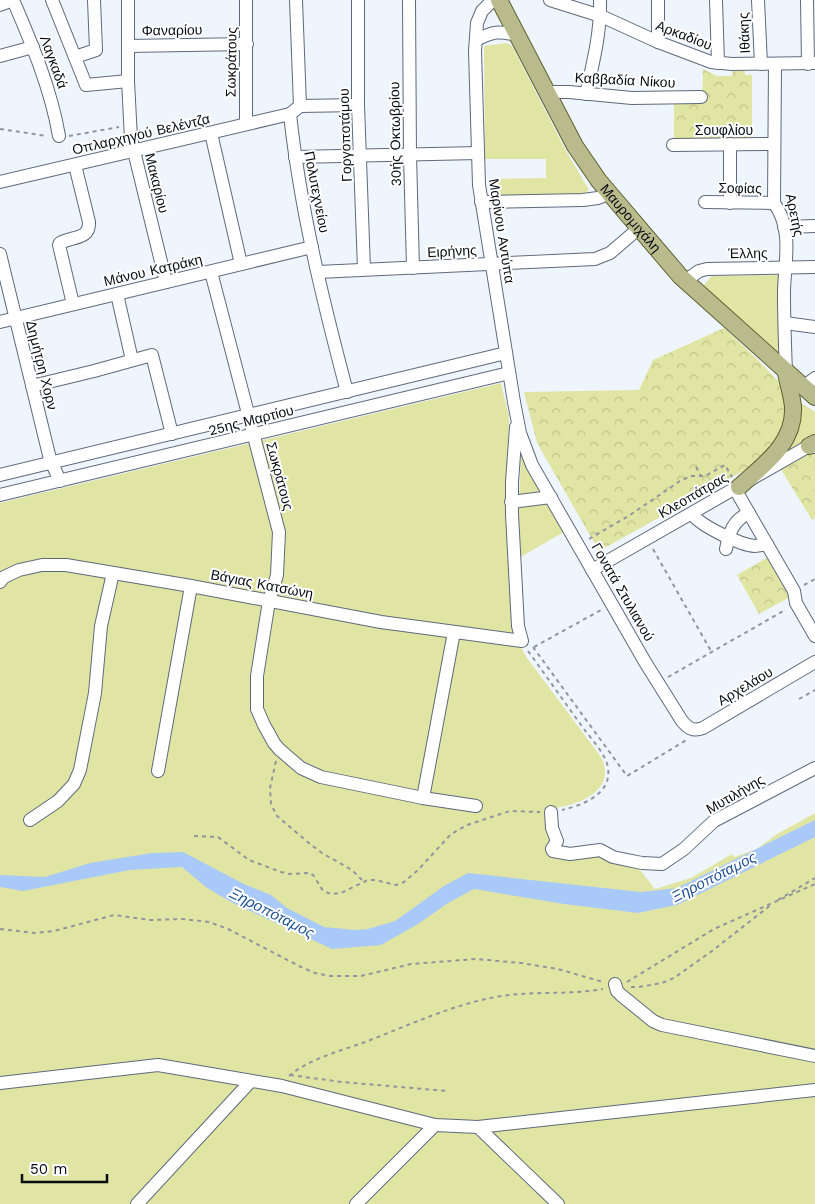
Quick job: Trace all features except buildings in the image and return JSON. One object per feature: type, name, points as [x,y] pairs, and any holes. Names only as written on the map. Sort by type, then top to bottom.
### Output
[{"type":"main road","name":"Μαυρομιχάλη","points":[[499,0],[578,152],[608,194],[685,281],[786,372],[811,387]]},
{"type":"main road","points":[[737,488],[778,450],[790,431],[793,409],[786,372]]},
{"type":"street","points":[[0,5],[13,0]]},
{"type":"street","name":"Λαγκαδά","points":[[13,0],[33,47],[54,108],[60,136]]},
{"type":"street","points":[[52,0],[86,85],[128,81]]},
{"type":"street","points":[[75,57],[96,50],[94,0]]},
{"type":"street","name":"Μακαρίου","points":[[128,0],[130,135],[166,282]]},
{"type":"street","name":"Σωκράτους","points":[[246,0],[246,124]]},
{"type":"street","name":"Πολυτεχνείου","points":[[296,0],[295,157],[324,303],[347,392]]},
{"type":"street","name":"Γοργοποτάμου","points":[[358,0],[358,105],[364,269]]},
{"type":"street","name":"30ής Οκτωβρίου","points":[[409,0],[413,268]]},
{"type":"street","name":"Μαρίνου Αντύπα","points":[[494,0],[480,15],[477,23],[480,202],[517,420],[534,468]]},
{"type":"street","name":"Αρκαδίου","points":[[550,0],[601,16],[702,60],[718,63],[812,64]]},
{"type":"street","points":[[586,94],[597,45],[601,16],[600,0]]},
{"type":"street","points":[[658,0],[658,42]]},
{"type":"street","points":[[716,0],[718,63]]},
{"type":"street","name":"Ιθάκης","points":[[758,0],[761,64]]},
{"type":"street","points":[[808,0],[812,64]]},
{"type":"street","points":[[476,40],[487,34],[500,31],[518,35]]},
{"type":"street","name":"Φαναρίου","points":[[128,46],[247,44]]},
{"type":"street","points":[[0,56],[33,47]]},
{"type":"street","name":"Αρετής","points":[[776,64],[774,203],[781,214],[786,250],[786,372]]},
{"type":"street","name":"Καββαδία Νίκου","points":[[547,92],[632,98],[701,97]]},
{"type":"street","name":"Οπλαρχηγού Βελέντζα","points":[[0,182],[211,133],[295,110],[358,105]]},
{"type":"street","points":[[211,133],[240,264]]},
{"type":"street","points":[[730,144],[730,203]]},
{"type":"street","name":"Σουφλίου","points":[[673,145],[774,144]]},
{"type":"street","points":[[295,157],[478,154]]},
{"type":"street","points":[[73,304],[59,246],[60,242],[84,235],[89,228],[75,165]]},
{"type":"street","points":[[480,202],[583,200],[598,198],[608,194]]},
{"type":"street","name":"Σοφίας","points":[[705,202],[774,203]]},
{"type":"street","points":[[784,227],[815,226]]},
{"type":"street","name":"Ειρήνης","points":[[318,272],[598,259],[610,253],[638,229]]},
{"type":"street","name":"Μάνου Κατράκη","points":[[0,322],[312,248]]},
{"type":"street","name":"Δημήτρη Χορν","points":[[1,260],[51,463],[60,481]]},
{"type":"street","name":"Έλλης","points":[[685,281],[699,271],[707,269],[815,268]]},
{"type":"street","name":"Σωκράτους","points":[[211,272],[279,532],[277,575],[269,601],[257,676],[257,704],[264,725],[279,749],[301,768],[321,777],[423,798],[476,806]]},
{"type":"street","points":[[117,294],[132,360]]},
{"type":"street","points":[[785,323],[815,327]]},
{"type":"street","name":"25ης Μαρτίου","points":[[0,475],[506,353]]},
{"type":"street","points":[[32,386],[94,371],[150,354],[154,358],[172,434]]},
{"type":"street","name":"25ης Μαρτίου","points":[[0,495],[509,373]]},
{"type":"street","points":[[517,420],[512,502],[516,608],[522,640]]},
{"type":"street","name":"Κλεοπάτρας","points":[[592,570],[813,445]]},
{"type":"street","name":"Γονατά Στυλιανού","points":[[534,468],[658,682],[682,721],[692,729]]},
{"type":"street","points":[[737,488],[749,513],[794,591],[796,603],[815,636]]},
{"type":"street","points":[[512,502],[551,498]]},
{"type":"street","points":[[727,543],[736,522],[749,513]]},
{"type":"street","points":[[692,514],[727,543],[754,546],[767,544]]},
{"type":"street","name":"Βάγιας Κατσώνη","points":[[0,582],[4,577],[19,570],[42,565],[66,566],[191,586],[381,622],[522,640]]},
{"type":"street","points":[[30,820],[58,801],[74,784],[80,770],[95,692],[101,626],[113,573]]},
{"type":"street","points":[[158,771],[191,586]]},
{"type":"street","points":[[423,798],[454,632]]},
{"type":"street","name":"Αρχελάου","points":[[692,729],[703,728],[815,662]]},
{"type":"street","name":"Μυτιλήνης","points":[[551,812],[552,828],[557,840],[552,848],[553,851],[571,854],[600,850],[613,857],[642,863],[662,864],[697,838],[714,821],[815,768]]},
{"type":"street","points":[[619,984],[621,996],[662,1026],[815,1056]]},
{"type":"street","points":[[0,1083],[158,1064],[250,1082],[282,1086],[435,1125],[478,1127],[815,1090]]},
{"type":"street","points":[[137,1204],[250,1082]]},
{"type":"street","points":[[356,1204],[435,1125]]},
{"type":"street","points":[[478,1127],[558,1204]]},
{"type":"path","points":[[578,545],[691,476],[705,476],[725,465],[737,488]]},
{"type":"path","points":[[696,467],[702,476]]},
{"type":"path","points":[[647,539],[711,651]]},
{"type":"path","points":[[658,682],[796,603]]},
{"type":"path","points":[[534,647],[612,604]]},
{"type":"path","points":[[522,640],[534,647],[627,776],[686,741],[692,729]]},
{"type":"path","points":[[798,699],[815,690]]},
{"type":"path","points":[[279,749],[270,788],[273,809],[277,816],[322,853],[352,870],[363,882]]},
{"type":"path","points":[[0,929],[35,932],[54,931],[114,915],[150,920],[189,919],[209,922],[228,929],[301,967],[315,973],[330,976],[361,976],[410,964],[476,958],[538,966],[631,987],[639,987],[662,983],[674,978],[776,901],[815,878]]},
{"type":"path","points":[[282,1086],[290,1075],[304,1066],[418,1020],[466,1004],[513,995],[589,991],[619,984],[640,976],[714,929],[815,884]]},
{"type":"path","points":[[290,1075],[342,1082],[446,1091]]},
{"type":"green space","points":[[507,43],[512,46],[565,149],[589,190],[581,196],[493,197],[487,179],[546,178],[546,159],[485,159],[484,46]]},
{"type":"green space","points":[[703,69],[717,76],[732,76],[733,70],[745,71],[745,75],[752,75],[752,141],[674,141],[674,102],[702,101]]},
{"type":"green space","points":[[781,275],[781,357],[703,286],[712,276]]},
{"type":"green space","points":[[724,328],[759,361],[783,388],[787,419],[778,441],[757,461],[743,471],[599,551],[537,443],[524,392],[639,390],[653,360]]},
{"type":"green space","points":[[501,383],[509,416],[507,502],[518,642],[527,658],[601,757],[605,769],[604,780],[591,795],[569,805],[547,809],[550,853],[593,852],[637,866],[655,889],[691,878],[732,854],[734,857],[757,849],[777,834],[815,813],[815,1204],[0,1204],[0,503]]},
{"type":"green space","points":[[800,402],[815,412],[815,437],[781,455]]},
{"type":"green space","points":[[521,450],[564,532],[517,559]]},
{"type":"green space","points":[[815,453],[815,518],[812,520],[780,468],[805,454]]},
{"type":"green space","points":[[770,556],[792,596],[759,614],[737,575]]},
{"type":"water","name":"Ξηροπόταμος","points":[[815,820],[815,837],[677,905],[638,913],[564,904],[474,889],[381,945],[332,949],[233,903],[207,888],[182,867],[130,870],[23,891],[0,887],[0,875],[45,877],[90,863],[152,853],[183,852],[244,884],[271,895],[287,908],[324,927],[355,930],[368,929],[395,921],[444,886],[468,873],[641,892],[677,888]]}]
